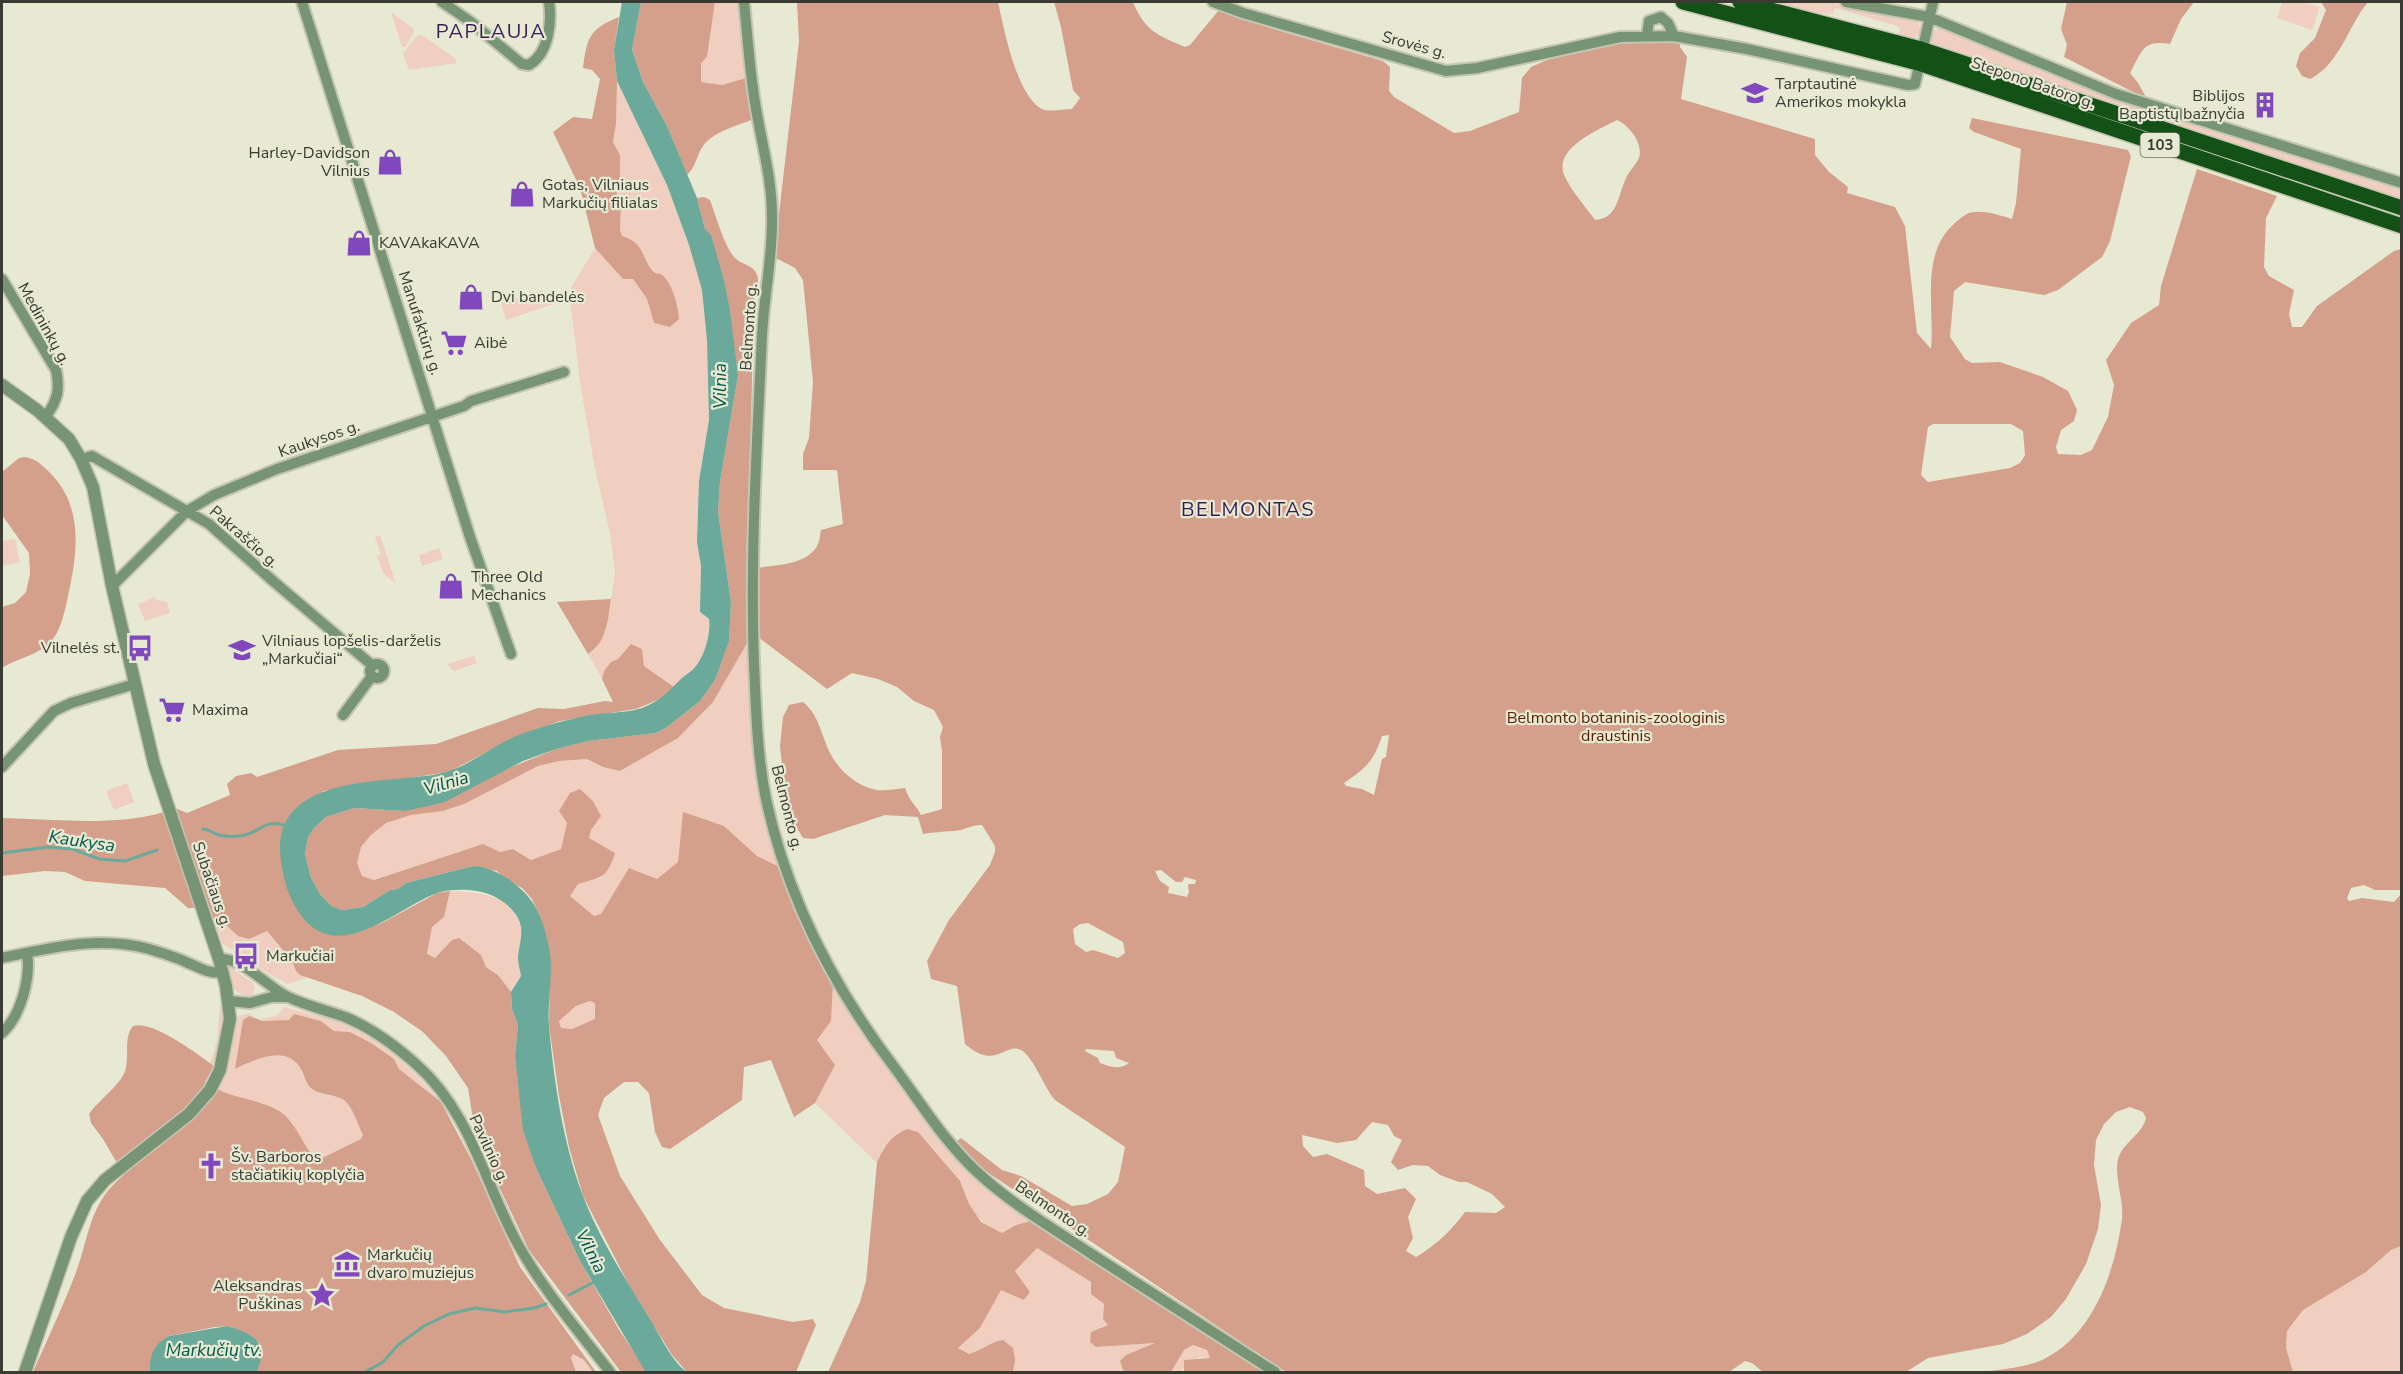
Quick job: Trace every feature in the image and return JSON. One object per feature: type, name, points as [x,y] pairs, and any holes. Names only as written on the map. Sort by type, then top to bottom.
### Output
[{"type":"main road","name":"Stepono Batoro g.","points":[[1683,2],[1920,56],[2402,226]]},
{"type":"main road","name":"Stepono Batoro g.","points":[[1740,2],[1920,56],[2402,208]]},
{"type":"street","name":"Manufaktūrų g.","points":[[302,2],[474,547],[511,654]]},
{"type":"street","points":[[442,2],[471,22],[522,64],[529,65],[540,55],[547,40],[551,16],[549,2]]},
{"type":"street","name":"Belmonto g.","points":[[744,2],[753,90],[765,152],[772,211],[772,246],[764,308],[755,476],[752,593],[760,769],[778,845],[804,918],[827,963],[877,1045],[945,1137],[973,1169],[1020,1205],[1275,1372]]},
{"type":"street","name":"Srovės g.","points":[[1213,2],[1446,71],[1477,68],[1593,42],[1647,35],[1674,36],[1747,49],[1908,85],[1914,84],[1920,56]]},
{"type":"street","name":"Stepono Batoro g.","points":[[1846,2],[1929,17],[2116,94],[2402,183]]},
{"type":"street","points":[[1920,56],[1933,2]]},
{"type":"street","points":[[1647,35],[1649,21],[1661,17],[1668,23],[1674,36]]},
{"type":"street","name":"Medininkų g.","points":[[2,279],[56,370],[58,394],[56,403],[46,417]]},
{"type":"street","name":"Kaukysos g.","points":[[112,586],[187,511],[214,495],[277,469],[464,406],[471,401],[564,372]]},
{"type":"street","name":"Subačiaus g.","points":[[2,385],[46,417],[69,439],[93,487],[112,586],[154,764],[219,959],[229,1001],[228,1034],[220,1070],[210,1090],[189,1114],[105,1180],[87,1202],[79,1217],[25,1372]]},
{"type":"street","name":"Pakraščio g.","points":[[81,459],[92,456],[209,524],[373,671],[342,715]]},
{"type":"street","points":[[2,767],[54,711],[72,703],[135,684]]},
{"type":"street","points":[[2,958],[59,946],[99,942],[146,948],[189,963],[206,972],[223,972]]},
{"type":"street","points":[[2,1033],[14,1020],[18,1010],[28,969],[27,953]]},
{"type":"street","name":"Pavilnio g.","points":[[219,959],[232,960],[287,997],[347,1018],[366,1028],[401,1052],[432,1080],[464,1126],[498,1204],[522,1250],[610,1372]]},
{"type":"street","points":[[264,998],[265,983]]},
{"type":"street","name":"Pavilnio g.","points":[[229,1001],[250,1003],[264,998],[287,997]]},
{"type":"shaded area","points":[[715,2],[739,2],[746,78],[722,85],[701,82],[701,63],[707,57]]},
{"type":"shaded area","points":[[1764,2],[1829,2],[1907,18],[1918,22],[1921,31],[1913,40],[1897,36],[1900,30],[1898,26],[1835,8],[1833,14],[1810,13]]},
{"type":"shaded area","points":[[2282,2],[2303,2],[2320,7],[2312,30],[2277,18]]},
{"type":"shaded area","points":[[391,12],[414,29],[405,47],[402,47]]},
{"type":"shaded area","points":[[1941,28],[2114,100],[2401,190],[2401,201],[1936,48],[1930,39],[1935,30]]},
{"type":"shaded area","points":[[422,35],[455,58],[457,63],[409,70],[403,53],[417,36]]},
{"type":"shaded area","points":[[617,81],[667,185],[689,245],[702,290],[707,340],[709,420],[699,481],[697,542],[701,566],[700,612],[709,619],[709,631],[699,662],[674,687],[644,666],[642,649],[613,663],[602,679],[588,654],[596,649],[609,615],[615,572],[610,533],[595,469],[580,382],[569,291],[595,248],[623,278],[633,279],[647,299],[655,323],[679,306],[669,286],[650,266],[639,246],[622,236],[620,230],[621,205],[616,191],[620,176],[620,155],[613,142],[616,124]]},
{"type":"shaded area","points":[[542,290],[545,298],[554,295],[557,303],[506,320],[501,303]]},
{"type":"shaded area","points":[[380,535],[396,584],[383,573],[377,556],[381,554],[375,537]]},
{"type":"shaded area","points":[[15,539],[20,562],[2,566],[2,541]]},
{"type":"shaded area","points":[[439,548],[443,559],[422,566],[419,555]]},
{"type":"shaded area","points":[[155,597],[157,600],[167,602],[170,613],[145,621],[138,604]]},
{"type":"shaded area","points":[[749,640],[754,753],[759,791],[782,868],[757,856],[724,826],[657,879],[629,868],[601,914],[594,916],[570,896],[578,884],[601,878],[589,838],[591,830],[567,823],[561,849],[531,860],[514,849],[500,852],[483,844],[374,880],[362,876],[356,863],[361,847],[386,823],[411,815],[443,811],[464,804],[538,766],[559,761],[587,759],[603,767],[620,771],[678,738],[713,702]]},
{"type":"shaded area","points":[[474,656],[477,663],[454,671],[447,664]]},
{"type":"shaded area","points":[[127,783],[134,802],[114,810],[106,791]]},
{"type":"shaded area","points":[[450,891],[472,892],[494,897],[511,908],[517,917],[521,929],[518,957],[521,976],[511,992],[499,976],[486,967],[481,955],[452,940],[435,958],[427,955],[432,927],[444,917]]},
{"type":"shaded area","points":[[226,925],[238,936],[267,931],[292,961],[296,971],[308,977],[288,984],[274,977],[222,943],[216,926]]},
{"type":"shaded area","points":[[228,966],[253,983],[255,988],[252,995],[236,991],[230,982]]},
{"type":"shaded area","points":[[833,985],[930,1127],[952,1155],[990,1192],[1031,1221],[1016,1225],[1002,1233],[992,1228],[974,1213],[960,1181],[884,1146],[877,1163],[815,1103],[835,1065],[817,1040],[831,1021]]},
{"type":"shaded area","points":[[590,1001],[595,1002],[595,1019],[572,1029],[561,1028],[559,1021],[576,1006]]},
{"type":"shaded area","points":[[220,1006],[224,1007],[223,1034],[214,1066],[210,1064],[217,1041]]},
{"type":"shaded area","points":[[284,1007],[340,1023],[374,1040],[410,1069],[441,1102],[399,1069],[394,1059],[350,1032],[334,1031],[321,1021],[263,1021],[262,1019],[278,1015]]},
{"type":"shaded area","points":[[249,1013],[255,1018],[249,1016],[243,1020],[236,1069],[261,1058],[286,1056],[300,1067],[310,1088],[342,1099],[349,1105],[363,1135],[361,1139],[318,1160],[312,1155],[289,1120],[277,1109],[214,1089],[226,1063],[237,1017]]},
{"type":"shaded area","points":[[2401,1246],[2401,1372],[2293,1372],[2286,1348],[2287,1331],[2303,1309],[2366,1272],[2391,1250]]},
{"type":"shaded area","points":[[1037,1248],[1091,1282],[1104,1304],[1103,1319],[1108,1325],[1101,1327],[1096,1347],[1157,1343],[1127,1355],[1120,1361],[1123,1370],[1127,1372],[1013,1372],[1015,1360],[994,1342],[981,1351],[968,1354],[958,1348],[980,1328],[1001,1289],[1024,1300],[1030,1292],[1014,1271]]},
{"type":"shaded area","points":[[1193,1345],[1207,1350],[1210,1358],[1199,1357],[1182,1370],[1184,1372],[1171,1372],[1184,1350]]},
{"type":"shaded area","points":[[573,1354],[584,1360],[593,1372],[576,1372],[571,1358]]},
{"type":"green space","points":[[641,2],[715,2],[707,57],[701,63],[701,82],[722,85],[746,78],[754,119],[713,136],[703,146],[687,175],[667,126],[643,82],[632,48]]},
{"type":"green space","name":"Belmonto botaninis-zoologinis draustinis","points":[[797,2],[998,2],[1012,59],[1024,88],[1032,100],[1040,108],[1047,110],[1072,109],[1080,98],[1073,90],[1054,2],[1133,2],[1147,26],[1185,47],[1190,45],[1219,10],[1270,28],[1383,61],[1390,67],[1389,91],[1394,97],[1454,133],[1470,131],[1519,112],[1522,78],[1531,67],[1547,60],[1641,38],[1680,42],[1680,47],[1687,57],[1681,99],[1815,139],[1815,155],[1829,172],[1848,187],[1847,193],[1895,207],[1905,226],[1917,333],[1931,349],[1931,281],[1937,249],[1944,235],[1956,222],[1970,213],[1985,212],[2012,219],[2016,203],[2021,149],[1974,132],[1969,128],[1972,118],[2128,150],[2131,156],[2110,241],[2102,257],[2058,290],[2044,295],[1965,282],[1954,291],[1950,337],[1965,359],[1972,363],[2000,362],[2043,377],[2068,391],[2077,410],[2074,421],[2061,430],[2056,447],[2058,454],[2081,455],[2092,450],[2108,417],[2114,385],[2106,360],[2131,323],[2159,305],[2161,286],[2197,169],[2277,196],[2266,218],[2264,267],[2269,276],[2294,290],[2289,314],[2292,327],[2302,327],[2317,306],[2394,251],[2401,249],[2401,890],[2375,890],[2364,885],[2351,888],[2347,898],[2349,901],[2362,898],[2394,902],[2401,894],[2401,1246],[2391,1250],[2366,1272],[2303,1310],[2287,1331],[2286,1348],[2293,1372],[1984,1372],[2023,1366],[2046,1358],[2063,1347],[2078,1332],[2100,1298],[2114,1259],[2122,1219],[2117,1174],[2118,1159],[2120,1153],[2141,1129],[2146,1118],[2143,1112],[2130,1107],[2116,1112],[2104,1124],[2096,1140],[2094,1165],[2101,1205],[2098,1229],[2086,1264],[2066,1299],[2051,1317],[2027,1334],[2003,1344],[1928,1358],[1906,1372],[1763,1372],[1752,1363],[1745,1361],[1729,1372],[1286,1372],[981,1168],[957,1141],[961,1138],[1002,1170],[1021,1176],[1072,1206],[1087,1204],[1108,1194],[1118,1182],[1125,1147],[1055,1100],[1030,1059],[1021,1050],[1010,1049],[992,1056],[976,1052],[965,1044],[957,986],[931,979],[927,961],[949,920],[990,865],[995,852],[995,846],[982,825],[957,831],[923,834],[918,817],[885,815],[813,839],[803,838],[790,817],[780,746],[783,717],[789,705],[803,702],[811,710],[828,750],[838,766],[852,779],[877,790],[905,788],[921,815],[942,809],[940,737],[943,727],[934,710],[914,701],[897,687],[878,679],[852,673],[827,689],[758,637],[757,568],[791,563],[807,556],[818,544],[821,530],[843,524],[837,470],[803,470],[803,454],[809,438],[813,382],[803,280],[795,268],[774,257],[799,41]],"holes":[[[1617,120],[1622,122],[1634,136],[1640,153],[1638,161],[1626,178],[1613,211],[1603,219],[1595,220],[1568,183],[1562,167],[1570,149],[1589,135]],[[1933,424],[2011,424],[2023,431],[2025,455],[2020,463],[2010,468],[1928,482],[1921,475],[1928,427]],[[1389,735],[1386,757],[1382,759],[1374,795],[1362,789],[1346,786],[1344,783],[1368,764],[1382,736]],[[1161,870],[1176,882],[1182,882],[1185,877],[1196,880],[1195,884],[1188,884],[1187,897],[1168,893],[1169,887],[1160,881],[1155,871]],[[1088,923],[1123,942],[1125,953],[1118,958],[1093,950],[1086,952],[1075,944],[1073,929],[1080,924]],[[1086,1049],[1114,1051],[1116,1058],[1129,1063],[1122,1067],[1111,1067],[1100,1063],[1098,1058],[1085,1051]],[[1372,1122],[1388,1125],[1394,1136],[1402,1140],[1391,1162],[1398,1170],[1413,1165],[1428,1166],[1440,1175],[1459,1182],[1467,1182],[1492,1194],[1505,1207],[1496,1213],[1465,1212],[1443,1237],[1416,1257],[1406,1251],[1413,1238],[1408,1217],[1416,1199],[1405,1188],[1377,1194],[1365,1186],[1364,1170],[1327,1154],[1313,1157],[1303,1146],[1302,1135],[1337,1143],[1356,1140]]]},
{"type":"green space","points":[[2067,2],[2194,2],[2181,19],[2170,44],[2148,45],[2130,73],[2147,99],[2064,57],[2067,45],[2061,29]]},
{"type":"green space","points":[[2321,2],[2368,2],[2329,64],[2310,79],[2302,76],[2296,66],[2300,53],[2315,38],[2326,10]]},
{"type":"green space","points":[[619,17],[614,50],[617,81],[616,124],[613,142],[620,155],[620,176],[616,191],[621,205],[620,230],[622,236],[639,246],[653,271],[666,278],[669,283],[678,308],[679,319],[670,327],[654,323],[647,299],[633,279],[623,279],[595,248],[580,188],[553,132],[573,117],[592,119],[600,79],[592,70],[583,68],[586,49],[595,30]]},
{"type":"green space","points":[[704,197],[710,200],[731,253],[753,269],[758,278],[754,299],[749,640],[713,702],[678,738],[620,771],[603,767],[587,759],[559,761],[538,766],[464,804],[443,811],[411,815],[386,823],[361,847],[357,863],[362,876],[374,880],[483,844],[500,852],[513,849],[531,860],[561,849],[567,823],[559,811],[570,793],[580,789],[593,801],[601,816],[591,830],[589,838],[615,853],[606,872],[598,878],[578,884],[570,896],[594,916],[601,914],[629,868],[657,879],[678,862],[683,812],[724,826],[757,856],[782,868],[807,934],[833,985],[831,1021],[817,1040],[835,1065],[815,1103],[794,1117],[771,1060],[744,1067],[742,1100],[670,1149],[662,1147],[655,1132],[649,1093],[638,1082],[624,1082],[604,1098],[598,1115],[620,1176],[660,1240],[702,1295],[724,1308],[793,1322],[813,1319],[816,1325],[796,1372],[687,1372],[672,1355],[630,1287],[583,1196],[569,1147],[549,1025],[550,954],[539,914],[532,899],[522,888],[504,878],[497,871],[473,866],[406,883],[363,907],[342,910],[331,906],[320,894],[311,878],[305,854],[308,837],[326,817],[354,808],[404,811],[556,749],[588,741],[656,733],[700,701],[715,680],[729,640],[731,602],[718,512],[720,482],[738,375],[724,280],[705,229],[697,198]],"holes":[[[590,1001],[595,1003],[595,1019],[572,1029],[561,1028],[559,1021],[576,1006]]]},
{"type":"green space","points":[[24,457],[39,463],[59,483],[73,513],[76,545],[64,613],[53,639],[35,653],[2,668],[2,607],[15,603],[26,592],[30,574],[29,553],[2,515],[2,472],[19,458]]},
{"type":"green space","points":[[611,599],[603,637],[588,654],[557,602]]},
{"type":"green space","points":[[631,644],[642,649],[644,666],[674,687],[660,699],[636,709],[560,721],[515,737],[449,772],[323,791],[282,872],[355,933],[382,923],[437,893],[450,891],[444,917],[432,927],[427,954],[435,958],[452,940],[459,938],[481,955],[486,967],[499,976],[511,992],[512,1009],[518,1025],[515,1056],[519,1090],[536,1168],[580,1261],[618,1328],[647,1372],[621,1372],[529,1250],[476,1138],[468,1088],[446,1056],[423,1032],[394,1012],[362,996],[300,975],[292,961],[267,931],[249,939],[238,936],[226,925],[216,926],[175,808],[187,813],[230,795],[227,784],[236,776],[251,773],[257,777],[338,750],[436,744],[538,708],[564,709],[605,701],[613,702],[602,679],[604,671]]},
{"type":"green space","points":[[164,812],[197,908],[188,908],[165,888],[85,881],[65,872],[45,871],[2,876],[2,818],[104,821],[144,817]]},
{"type":"green space","points":[[294,1014],[321,1021],[334,1031],[350,1032],[371,1043],[394,1059],[399,1069],[441,1102],[471,1159],[520,1267],[596,1372],[593,1372],[584,1360],[573,1354],[571,1358],[576,1372],[257,1372],[263,1351],[260,1344],[252,1336],[227,1326],[169,1336],[155,1351],[150,1372],[33,1372],[79,1265],[96,1210],[112,1186],[124,1175],[91,1123],[89,1114],[123,1076],[128,1036],[133,1026],[152,1028],[163,1033],[214,1066],[205,1082],[214,1088],[267,1105],[283,1114],[318,1160],[361,1139],[363,1135],[346,1102],[338,1097],[312,1089],[295,1061],[279,1055],[270,1056],[235,1069],[243,1020],[249,1016],[263,1021],[289,1020]]},
{"type":"green space","points":[[907,1129],[918,1132],[960,1181],[969,1204],[981,1222],[1002,1233],[1016,1225],[1031,1221],[1264,1372],[1184,1372],[1184,1360],[1210,1358],[1207,1350],[1193,1345],[1184,1350],[1171,1372],[1127,1372],[1123,1370],[1120,1361],[1126,1355],[1155,1343],[1096,1347],[1090,1342],[1091,1332],[1108,1325],[1103,1319],[1104,1304],[1091,1294],[1091,1282],[1037,1248],[1015,1271],[1030,1292],[1024,1300],[1001,1290],[980,1328],[958,1348],[969,1354],[1003,1340],[1013,1348],[1015,1360],[1013,1372],[828,1372],[860,1302],[866,1281],[877,1163],[888,1143]]},
{"type":"water","name":"Vilnia","points":[[622,2],[641,2],[632,49],[643,82],[667,126],[697,198],[705,229],[711,235],[730,311],[738,375],[720,482],[718,512],[731,602],[729,641],[715,680],[700,701],[656,733],[588,741],[556,749],[523,761],[445,802],[404,811],[354,808],[326,817],[308,837],[305,854],[311,878],[320,894],[331,906],[342,910],[363,907],[406,883],[473,866],[492,870],[512,881],[535,905],[543,923],[550,953],[551,1047],[560,1112],[576,1176],[589,1212],[613,1258],[670,1354],[687,1372],[645,1371],[580,1261],[536,1168],[523,1130],[515,1056],[518,1025],[512,1009],[511,992],[521,976],[518,958],[521,933],[520,923],[513,911],[499,899],[485,893],[472,890],[450,890],[421,900],[367,929],[349,935],[331,935],[315,929],[295,907],[286,884],[280,850],[284,825],[297,807],[316,795],[366,782],[438,774],[458,768],[516,736],[534,730],[590,715],[642,708],[659,699],[692,670],[705,650],[709,619],[700,612],[701,566],[697,542],[699,481],[709,420],[707,340],[702,290],[689,245],[667,185],[617,81],[614,50]]},
{"type":"water","name":"Markučių tv.","points":[[227,1326],[245,1332],[257,1341],[261,1353],[257,1372],[150,1372],[150,1360],[154,1351],[169,1336]]},
{"type":"waterway","name":"Kaukysa","points":[[203,829],[219,835],[242,836],[269,824],[275,823],[289,827]]},
{"type":"waterway","name":"Kaukysa","points":[[2,853],[48,847],[73,849],[99,859],[125,861],[157,850]]},
{"type":"waterway","name":"Vilnia","points":[[569,1295],[594,1282]]},
{"type":"waterway","points":[[365,1372],[383,1362],[398,1345],[424,1326],[449,1314],[475,1308],[505,1312],[546,1304]]},
{"type":"place","name":"Tarptautinė Amerikos mokykla","points":[[1755,93]]},
{"type":"place","name":"Biblijos Baptistų bažnyčia","points":[[2265,105]]},
{"type":"place","name":"Harley-Davidson Vilnius","points":[[390,162]]},
{"type":"place","name":"Gotas, Vilniaus Markučių filialas","points":[[522,194]]},
{"type":"place","name":"KAVAkaKAVA","points":[[359,243]]},
{"type":"place","name":"Dvi bandelės","points":[[471,297]]},
{"type":"place","name":"Aibė","points":[[454,343]]},
{"type":"place","name":"Three Old Mechanics","points":[[451,586]]},
{"type":"place","name":"Vilnelės st.","points":[[140,648]]},
{"type":"place","name":"Vilniaus lopšelis-darželis „Markučiai“","points":[[242,650]]},
{"type":"place","name":"Maxima","points":[[172,710]]},
{"type":"place","name":"Markučiai","points":[[246,956]]},
{"type":"place","name":"Šv. Barboros stačiatikių koplyčia","points":[[211,1166]]},
{"type":"place","name":"Markučių dvaro muziejus","points":[[347,1264]]},
{"type":"place","name":"Aleksandras Puškinas","points":[[322,1295]]},
{"type":"district","name":"PAPLAUJA","points":[[491,31]]},
{"type":"district","name":"BELMONTAS","points":[[1248,509]]}]
